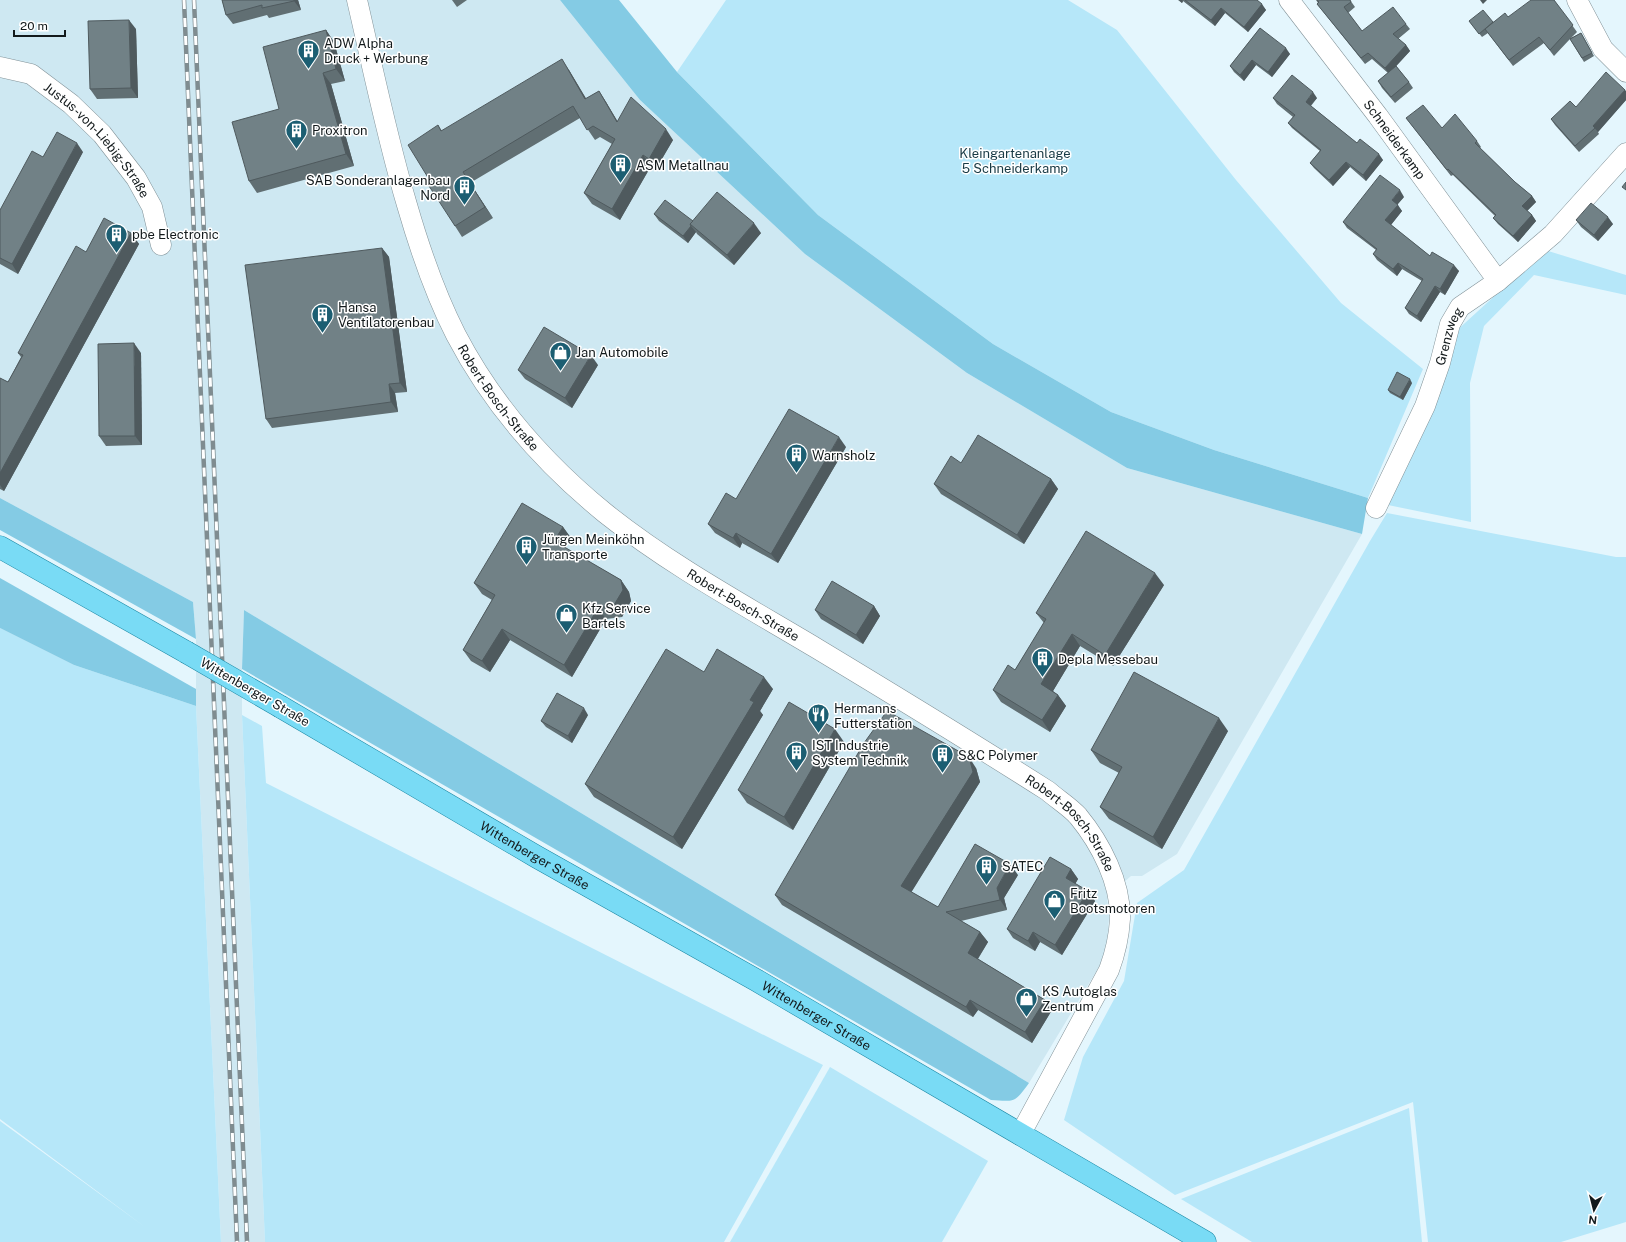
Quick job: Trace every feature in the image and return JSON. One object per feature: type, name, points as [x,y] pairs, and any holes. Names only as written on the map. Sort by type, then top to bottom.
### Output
[{"type":"main road","name":"Wittenberger Straße","points":[[0,547],[186,652],[537,857],[756,980],[1205,1242]]},
{"type":"street","name":"Robert-Bosch-Straße","points":[[357,0],[396,169],[415,232],[433,284],[455,334],[482,379],[509,416],[535,446],[604,512],[638,537],[692,574],[848,667],[1048,791],[1077,815],[1096,841],[1110,869],[1118,894],[1120,919],[1117,948],[1109,970],[1020,1135]]},
{"type":"street","name":"Schneiderkamp","points":[[1289,0],[1378,116],[1498,281]]},
{"type":"street","points":[[1577,0],[1603,49],[1626,72]]},
{"type":"street","name":"Justus-von-Liebig-Straße","points":[[0,67],[32,74],[71,104],[102,134],[136,178],[149,201],[152,207],[161,245]]},
{"type":"street","name":"Grenzweg","points":[[1376,508],[1425,406],[1440,363],[1450,324],[1460,307],[1498,281],[1553,234],[1626,153]]},
{"type":"shaded area","points":[[0,0],[560,0],[640,100],[805,254],[967,373],[1127,468],[1362,534],[1177,854],[1142,876],[1131,876],[1107,897],[1109,917],[1107,944],[1100,965],[1029,1083],[244,610],[242,715],[265,1242],[221,1242],[196,706],[196,639],[193,602],[0,498]]},
{"type":"shaded area","points":[[560,0],[619,0],[677,72],[818,215],[993,344],[1111,412],[1214,450],[1368,498],[1362,534],[1127,468],[967,373],[805,254],[640,100]]},
{"type":"shaded area","points":[[0,498],[193,602],[196,639],[0,530]]},
{"type":"shaded area","points":[[0,578],[196,689],[196,706],[74,665],[0,628]]},
{"type":"shaded area","points":[[244,610],[1029,1083],[1021,1094],[1010,1101],[991,1100],[242,669]]},
{"type":"green space","name":"Kleingartenanlage 5 Schneiderkamp","points":[[726,0],[1068,0],[1117,30],[1236,180],[1341,303],[1423,369],[1368,498],[1214,450],[1111,412],[993,344],[818,215],[677,72]]},
{"type":"green space","points":[[1545,250],[1626,275],[1626,295],[1534,275],[1484,326],[1470,383],[1471,522],[1383,504],[1454,333]]},
{"type":"green space","points":[[1387,513],[1616,557],[1626,557],[1626,1222],[1561,1242],[1428,1242],[1413,1102],[1175,1195],[1064,1120],[1083,1057],[1124,981],[1137,903],[1184,870]]},
{"type":"green space","points":[[0,628],[74,665],[196,706],[221,1242],[0,1242],[0,1121],[145,1227],[0,1119]]},
{"type":"green space","points":[[242,715],[262,726],[266,783],[823,1065],[724,1242],[265,1242]]},
{"type":"green space","points":[[830,1067],[988,1161],[942,1242],[730,1242]]},
{"type":"green space","points":[[1409,1108],[1422,1242],[1252,1242],[1181,1199]]},
{"type":"building","points":[[222,0],[294,1],[262,8],[262,5],[226,15]]},
{"type":"building","points":[[1185,0],[1257,0],[1262,4],[1244,27],[1221,8],[1211,20]]},
{"type":"building","points":[[1317,0],[1350,0],[1351,2],[1344,7],[1362,31],[1393,7],[1406,24],[1393,34],[1406,45],[1385,68],[1368,53],[1361,58],[1317,4],[1319,2]]},
{"type":"building","points":[[1531,0],[1554,0],[1573,25],[1550,50],[1539,37],[1509,60],[1485,29],[1505,13],[1508,17]]},
{"type":"building","points":[[1483,10],[1493,22],[1479,34],[1469,21]]},
{"type":"building","points":[[129,20],[131,88],[90,89],[88,21]]},
{"type":"building","points":[[1260,28],[1286,48],[1268,72],[1252,60],[1240,75],[1230,66]]},
{"type":"building","points":[[326,30],[336,69],[323,73],[346,154],[249,181],[232,122],[279,109],[263,47]]},
{"type":"building","points":[[1581,33],[1592,53],[1582,58],[1570,39]]},
{"type":"building","points":[[562,59],[585,99],[599,91],[617,122],[631,97],[666,129],[649,159],[643,155],[612,209],[584,193],[615,139],[593,126],[587,130],[573,106],[463,172],[485,207],[455,226],[429,186],[432,184],[408,145],[438,125],[441,131]]},
{"type":"building","points":[[1396,66],[1409,82],[1391,97],[1378,81]]},
{"type":"building","points":[[1606,72],[1625,90],[1593,126],[1595,128],[1575,146],[1551,119],[1570,101],[1576,107]]},
{"type":"building","points":[[1292,75],[1313,92],[1306,102],[1357,143],[1360,139],[1379,154],[1363,175],[1346,162],[1329,180],[1310,163],[1321,150],[1288,123],[1295,115],[1273,98]]},
{"type":"building","points":[[1423,105],[1442,128],[1455,114],[1477,141],[1475,143],[1515,182],[1532,196],[1522,206],[1532,215],[1513,236],[1493,218],[1496,215],[1448,169],[1447,170],[1406,118]]},
{"type":"building","points":[[57,132],[77,143],[12,264],[0,258],[0,210],[32,151],[43,157]]},
{"type":"building","points":[[1380,175],[1400,190],[1392,200],[1398,205],[1385,220],[1430,256],[1432,252],[1454,265],[1440,289],[1435,286],[1417,316],[1405,308],[1423,279],[1398,263],[1393,269],[1373,254],[1377,249],[1343,222]]},
{"type":"building","points":[[1626,182],[1626,190],[1622,187]]},
{"type":"building","points":[[717,192],[754,223],[727,255],[690,224]]},
{"type":"building","points":[[665,200],[693,221],[683,236],[654,214]]},
{"type":"building","points":[[1591,203],[1608,217],[1594,235],[1576,220]]},
{"type":"building","points":[[104,218],[131,233],[0,473],[0,378],[8,382],[23,355],[18,353],[76,246],[86,252]]},
{"type":"building","name":"Hansa Ventilatorenbau","points":[[382,248],[400,383],[389,384],[391,402],[266,419],[245,265]]},
{"type":"building","name":"Jan Automobile","points":[[544,327],[591,355],[565,398],[518,370]]},
{"type":"building","points":[[134,343],[135,436],[99,436],[98,344]]},
{"type":"building","points":[[1397,372],[1410,379],[1400,397],[1388,390]]},
{"type":"building","name":"Warnsholz","points":[[789,409],[839,437],[771,554],[736,533],[733,538],[708,524],[726,493],[736,499]]},
{"type":"building","points":[[978,435],[1051,479],[1017,535],[934,484],[951,456],[961,463]]},
{"type":"building","points":[[522,503],[563,527],[554,541],[621,580],[623,590],[614,605],[598,608],[564,665],[502,629],[482,661],[463,650],[495,595],[474,583]]},
{"type":"building","points":[[1086,531],[1155,573],[1105,655],[1072,634],[1041,684],[1058,695],[1042,720],[993,690],[1008,665],[1015,670],[1046,619],[1036,613]]},
{"type":"building","points":[[832,581],[874,606],[856,635],[815,610]]},
{"type":"building","points":[[666,649],[704,672],[717,649],[764,677],[750,700],[754,702],[673,837],[585,784]]},
{"type":"building","points":[[1134,672],[1219,718],[1153,837],[1100,807],[1122,767],[1091,750]]},
{"type":"building","points":[[557,693],[584,708],[568,736],[541,721]]},
{"type":"building","name":"IST Industrie System Technik","points":[[789,702],[835,729],[784,817],[738,790]]},
{"type":"building","points":[[887,711],[969,757],[973,772],[901,886],[938,907],[975,844],[1010,864],[997,888],[1000,900],[946,912],[980,932],[968,953],[1045,1000],[1025,1032],[970,1000],[966,1007],[775,895],[864,743]]},
{"type":"building","name":"Fritz Bootsmotoren","points":[[1050,857],[1071,869],[1066,878],[1088,891],[1055,945],[1033,932],[1028,941],[1007,929]]},
{"type":"railway","points":[[184,0],[237,1242]]},
{"type":"railway","points":[[194,0],[247,1242]]},
{"type":"place","name":"ADW Alpha Druck + Werbung","points":[[308,70]]},
{"type":"place","name":"Proxitron","points":[[297,150]]},
{"type":"place","name":"ASM Metallnau","points":[[621,184]]},
{"type":"place","name":"SAB Sonderanlagenbau Nord","points":[[465,206]]},
{"type":"place","name":"pbe Electronic","points":[[117,254]]},
{"type":"place","name":"Hansa Ventilatorenbau","points":[[323,334]]},
{"type":"place","name":"Jan Automobile","points":[[561,372]]},
{"type":"place","name":"Warnsholz","points":[[796,474]]},
{"type":"place","name":"Jürgen Meinköhn Transporte","points":[[526,566]]},
{"type":"place","name":"Kfz Service Bartels","points":[[567,634]]},
{"type":"place","name":"Depla Messebau","points":[[1042,678]]},
{"type":"place","name":"Hermanns Futterstation","points":[[819,734]]},
{"type":"place","name":"IST Industrie System Technik","points":[[796,772]]},
{"type":"place","name":"S&C Polymer","points":[[943,774]]},
{"type":"place","name":"SATEC","points":[[987,886]]},
{"type":"place","name":"Fritz Bootsmotoren","points":[[1054,920]]},
{"type":"place","name":"KS Autoglas Zentrum","points":[[1027,1018]]}]
